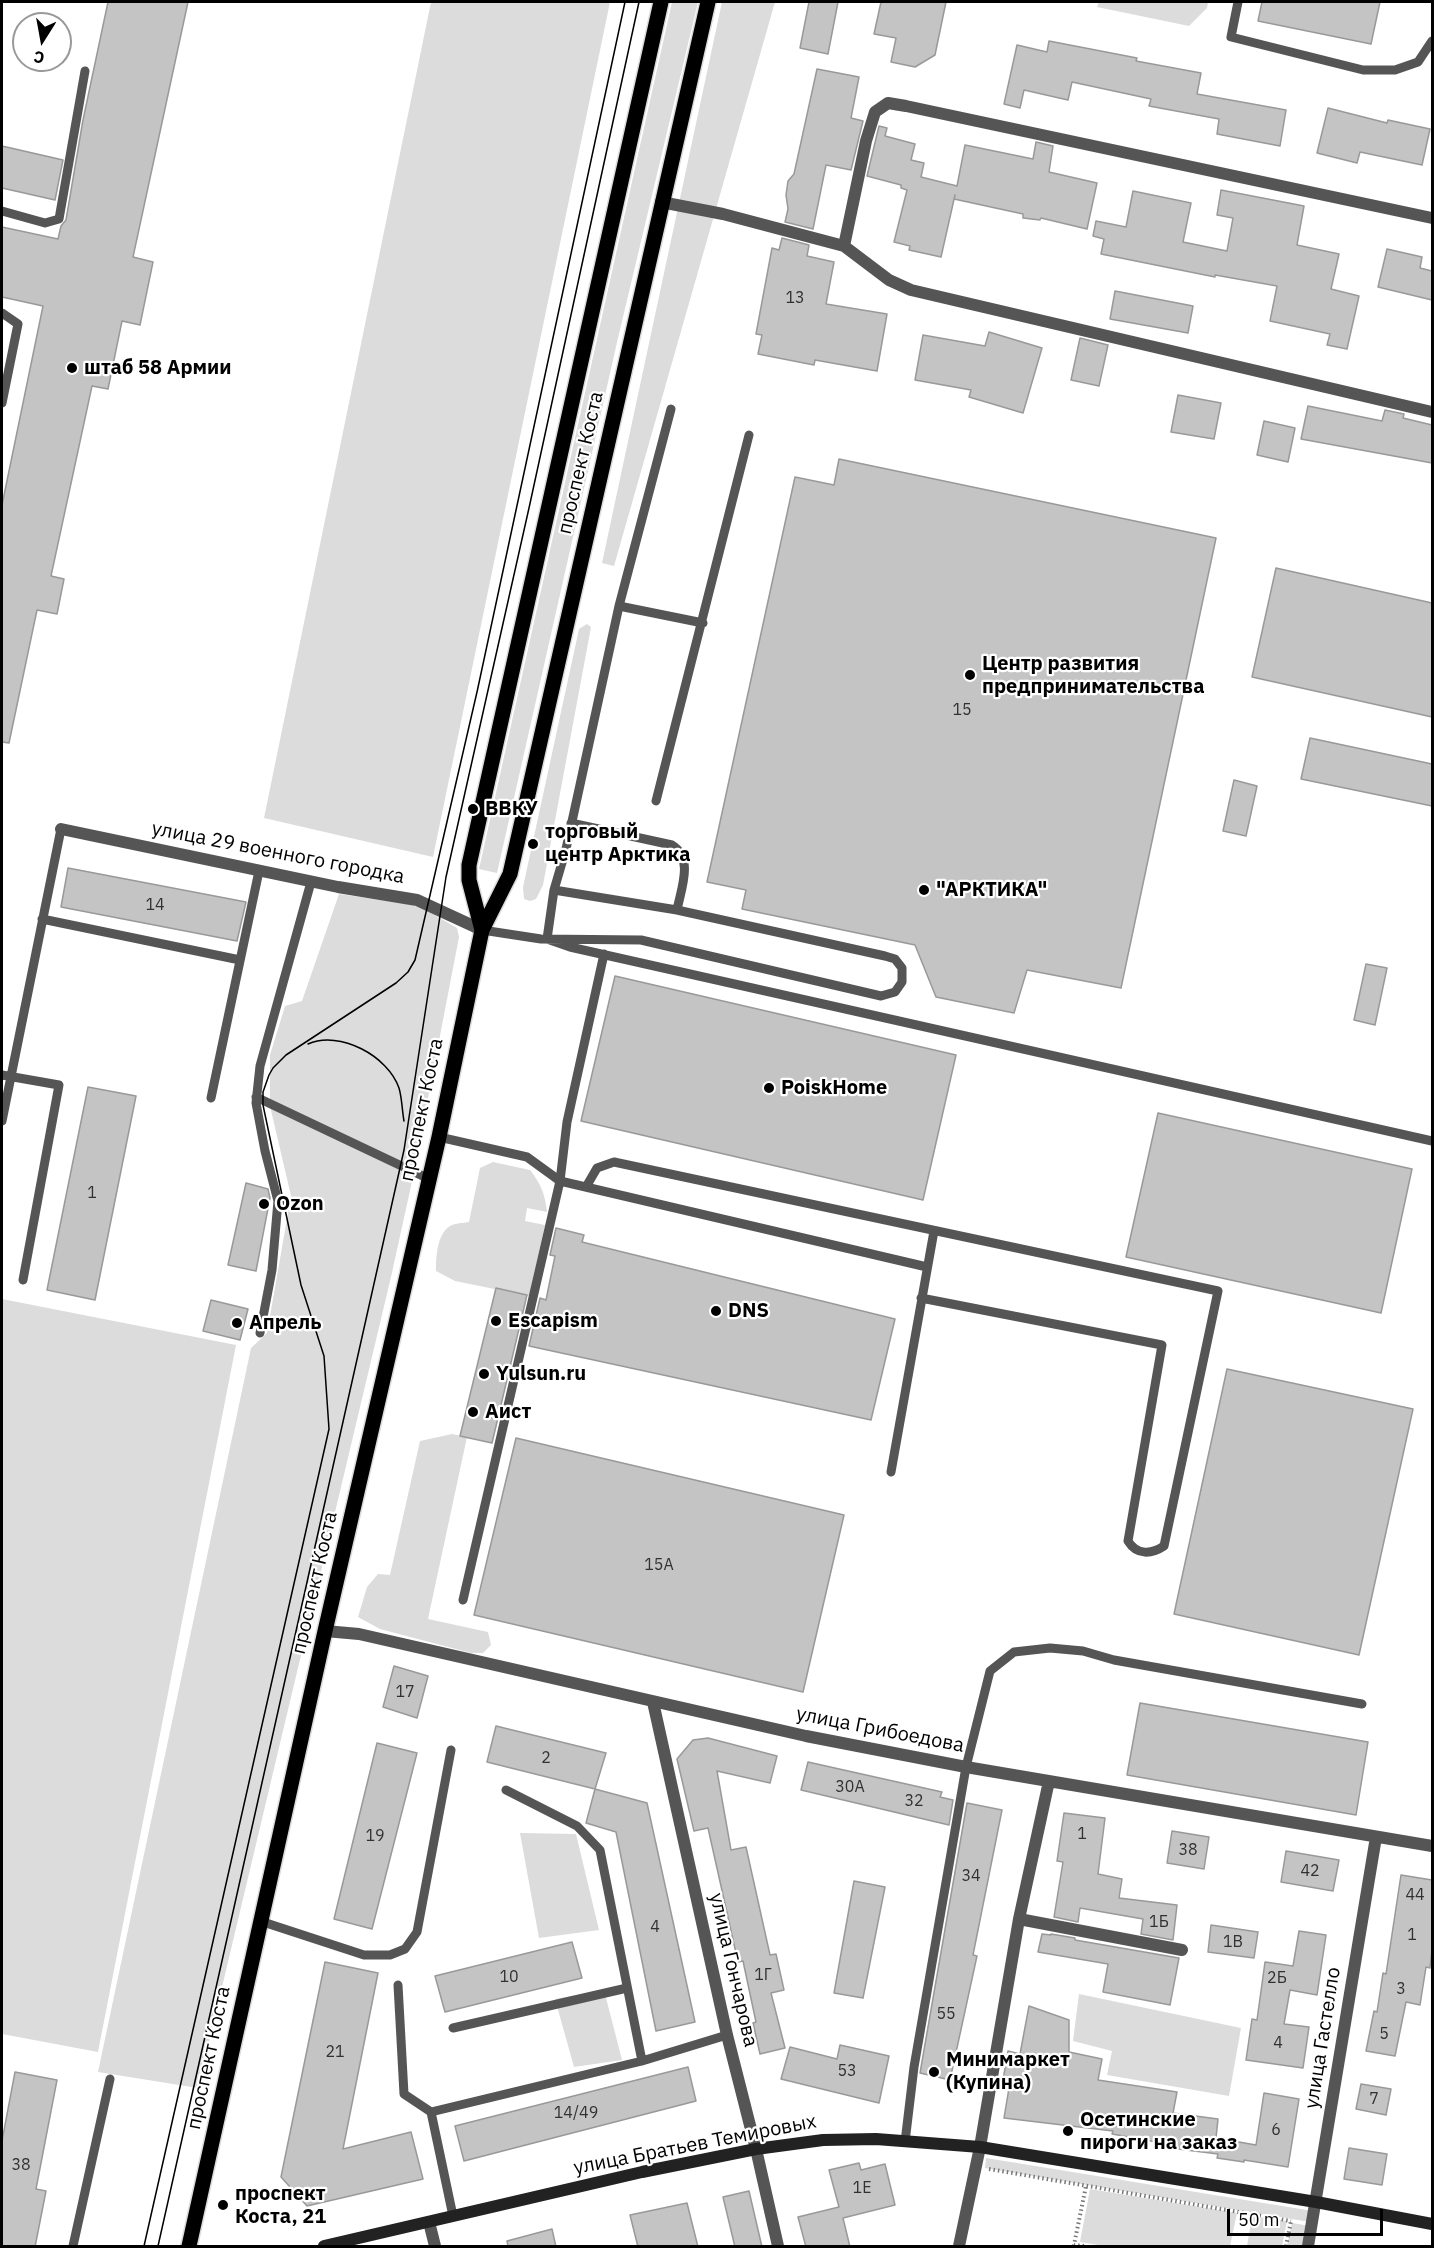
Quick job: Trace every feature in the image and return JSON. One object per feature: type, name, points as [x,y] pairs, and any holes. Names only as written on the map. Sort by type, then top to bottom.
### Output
[{"type":"main road","name":"проспект Коста","points":[[482,930],[469,880],[469,865],[661,2]]},
{"type":"main road","name":"проспект Коста","points":[[189,2247],[325,1632],[439,1137],[482,930],[510,874],[708,2]]},
{"type":"street","points":[[844,246],[866,141],[875,112],[888,104],[1432,218]]},
{"type":"street","points":[[661,202],[723,214],[844,246],[882,274],[911,290],[1432,412]]},
{"type":"street","name":"улица 29 военного городка","points":[[61,829],[311,882],[417,900],[482,930]]},
{"type":"street","name":"улица Грибоедова","points":[[325,1632],[359,1634],[806,1736],[966,1767],[1432,1846]]},
{"type":"street","name":"улица Гончарова","points":[[653,1702],[727,2035],[778,2247]]},
{"type":"street","points":[[959,2247],[980,2147],[1019,1919],[1049,1781]]},
{"type":"street","name":"улица Гастелло","points":[[1308,2247],[1376,1837]]},
{"type":"street","points":[[1019,1919],[1182,1950]]},
{"type":"street","name":"улица Братьев Темировых","points":[[332,2245],[642,2172],[756,2150],[823,2140],[876,2139],[980,2147],[1316,2202],[1432,2224]]},
{"type":"street","points":[[429,2222],[435,2247]]},
{"type":"lane","points":[[1238,2],[1230,37],[1363,70],[1395,70],[1418,62],[1432,41]]},
{"type":"lane","points":[[2,211],[45,223],[59,219],[85,71]]},
{"type":"lane","points":[[2,313],[18,324],[2,403]]},
{"type":"lane","points":[[547,939],[554,890],[572,824],[619,606],[671,409]]},
{"type":"lane","points":[[656,801],[749,435]]},
{"type":"lane","points":[[619,606],[703,623]]},
{"type":"lane","points":[[572,824],[672,845],[680,849],[684,866],[676,910]]},
{"type":"lane","points":[[2,1121],[5,1075],[61,829]]},
{"type":"lane","points":[[211,1098],[259,871]]},
{"type":"lane","points":[[260,1333],[272,1270],[278,1201],[264,1151],[256,1097],[260,1066],[311,882]]},
{"type":"lane","points":[[482,930],[547,939],[641,940],[881,996],[895,992],[902,982],[902,968],[895,959],[885,956],[676,910],[554,890]]},
{"type":"lane","points":[[42,919],[240,960]]},
{"type":"lane","points":[[547,939],[570,947],[1432,1141]]},
{"type":"lane","points":[[463,1600],[560,1181],[567,1122],[604,954]]},
{"type":"lane","points":[[5,1075],[59,1085],[23,1280]]},
{"type":"lane","points":[[256,1097],[429,1179]]},
{"type":"lane","points":[[439,1137],[527,1156],[560,1181],[927,1267]]},
{"type":"lane","points":[[586,1187],[597,1168],[614,1162],[1218,1291],[1164,1546],[1155,1553],[1141,1552],[1132,1548],[1128,1541],[1162,1345],[921,1298]]},
{"type":"lane","points":[[891,1472],[934,1231]]},
{"type":"lane","points":[[904,2142],[914,2067],[966,1767],[990,1671],[1014,1652],[1050,1648],[1083,1651],[1114,1660],[1362,1704]]},
{"type":"lane","points":[[260,1921],[364,1956],[390,1955],[405,1949],[417,1932],[451,1750]]},
{"type":"lane","points":[[506,1790],[577,1826],[600,1850],[642,2061]]},
{"type":"lane","points":[[398,1985],[404,2094],[431,2112],[453,2216]]},
{"type":"lane","points":[[453,2028],[627,1988]]},
{"type":"lane","points":[[431,2112],[642,2061],[727,2035]]},
{"type":"lane","points":[[73,2247],[110,2079]]},
{"type":"path","points":[[976,2165],[1291,2221]]},
{"type":"path","points":[[1084,2247],[1074,2245],[1086,2186]]},
{"type":"shaded area","points":[[431,2],[610,2],[433,857],[264,818]]},
{"type":"shaded area","points":[[672,2],[698,2],[618,338],[497,873],[479,869]]},
{"type":"shaded area","points":[[722,2],[775,2],[614,566],[602,563]]},
{"type":"shaded area","points":[[1099,2],[1208,2],[1207,8],[1189,26],[1097,7]]},
{"type":"shaded area","points":[[587,624],[591,627],[543,885],[536,899],[530,901],[524,899],[523,887],[579,629]]},
{"type":"shaded area","points":[[339,894],[409,904],[428,911],[457,928],[459,937],[411,1186],[198,2088],[98,2072],[251,1348],[267,1333],[291,1196],[270,1106],[270,1055],[285,1006],[302,1001]]},
{"type":"shaded area","points":[[493,1162],[530,1170],[544,1194],[547,1212],[527,1208],[525,1221],[545,1225],[529,1296],[455,1281],[436,1271],[437,1253],[442,1234],[452,1225],[469,1222],[480,1168]]},
{"type":"shaded area","points":[[2,1299],[236,1345],[98,2052],[2,2034]]},
{"type":"shaded area","points":[[452,1434],[467,1437],[428,1619],[488,1632],[491,1645],[483,1653],[471,1653],[380,1629],[358,1617],[367,1587],[378,1574],[390,1575],[420,1441]]},
{"type":"shaded area","points":[[520,1833],[576,1834],[599,1930],[539,1938]]},
{"type":"shaded area","points":[[604,1990],[622,2060],[574,2067],[555,1999]]},
{"type":"shaded area","points":[[1079,1994],[1241,2028],[1229,2096],[1107,2075],[1112,2051],[1073,2041]]},
{"type":"shaded area","points":[[986,2158],[1313,2211],[1310,2222],[985,2168]]},
{"type":"shaded area","points":[[1090,2189],[1237,2213],[1230,2246],[1104,2246],[1080,2242]]},
{"type":"shaded area","points":[[1252,2216],[1287,2221],[1282,2246],[1247,2246]]},
{"type":"shaded area","points":[[1292,2223],[1310,2226],[1306,2246],[1287,2246]]},
{"type":"building","name":"штаб 58 Армии","points":[[108,2],[188,2],[133,257],[153,262],[140,325],[122,321],[108,389],[92,386],[51,576],[64,579],[57,614],[37,610],[9,743],[2,742],[2,505],[43,306],[2,297],[2,227],[58,239],[61,226],[66,220],[83,120]]},
{"type":"building","points":[[809,2],[838,2],[828,54],[800,48]]},
{"type":"building","points":[[881,2],[946,2],[935,55],[915,67],[891,62],[896,38],[874,34]]},
{"type":"building","points":[[1262,2],[1380,2],[1371,44],[1258,21]]},
{"type":"building","points":[[1049,41],[1201,73],[1197,94],[1286,110],[1280,146],[1217,134],[1219,119],[1149,106],[1151,99],[1072,82],[1068,100],[1024,90],[1020,108],[1004,104],[1017,45],[1047,52]]},
{"type":"building","points":[[817,69],[859,77],[851,118],[863,121],[851,170],[826,165],[813,229],[785,222],[788,209],[786,195],[788,181],[794,174]]},
{"type":"building","points":[[1328,108],[1387,123],[1388,120],[1430,129],[1422,165],[1360,152],[1357,163],[1317,153]]},
{"type":"building","points":[[879,126],[887,128],[885,136],[915,144],[911,160],[924,163],[921,177],[957,186],[965,145],[1033,159],[1036,142],[1053,146],[1049,172],[1097,183],[1087,229],[1041,218],[1040,220],[1023,218],[1023,214],[954,199],[941,257],[909,250],[910,246],[894,242],[907,190],[901,188],[901,185],[867,176]]},
{"type":"building","points":[[2,146],[63,160],[55,200],[2,188]]},
{"type":"building","points":[[1221,190],[1304,206],[1297,245],[1339,254],[1331,289],[1359,296],[1347,349],[1327,345],[1330,334],[1270,321],[1277,286],[1215,275],[1215,277],[1101,254],[1104,239],[1093,236],[1096,221],[1126,227],[1133,191],[1191,203],[1183,242],[1227,251],[1233,218],[1217,215]]},
{"type":"building","points":[[782,238],[809,245],[807,256],[834,262],[826,304],[887,314],[877,371],[815,360],[814,365],[758,354],[762,335],[756,334],[772,248],[779,250]]},
{"type":"building","points":[[1387,249],[1422,257],[1420,268],[1432,271],[1432,300],[1378,287]]},
{"type":"building","points":[[1115,291],[1193,306],[1188,333],[1110,319]]},
{"type":"building","points":[[989,332],[1042,348],[1023,413],[969,397],[971,390],[915,380],[923,335],[985,346]]},
{"type":"building","points":[[1080,338],[1108,345],[1099,386],[1071,380]]},
{"type":"building","points":[[1178,395],[1221,403],[1214,439],[1171,432]]},
{"type":"building","points":[[1308,406],[1382,421],[1385,410],[1404,414],[1403,418],[1432,425],[1432,463],[1301,439]]},
{"type":"building","points":[[1264,421],[1295,428],[1288,462],[1257,455]]},
{"type":"building","name":"Центр развития предпринимательства","points":[[839,459],[1216,538],[1121,988],[1027,970],[1014,1013],[936,997],[915,945],[742,909],[746,890],[707,882],[795,477],[834,485]]},
{"type":"building","points":[[1276,568],[1432,603],[1432,717],[1252,677]]},
{"type":"building","points":[[1310,738],[1432,764],[1432,806],[1301,779]]},
{"type":"building","points":[[1234,780],[1257,786],[1246,836],[1223,831]]},
{"type":"building","points":[[68,868],[246,902],[237,941],[61,907]]},
{"type":"building","points":[[1366,964],[1387,968],[1375,1025],[1354,1020]]},
{"type":"building","name":"PoiskHome","points":[[615,976],[956,1055],[923,1200],[581,1121]]},
{"type":"building","points":[[88,1087],[136,1096],[95,1300],[47,1290]]},
{"type":"building","points":[[1158,1113],[1412,1169],[1381,1313],[1126,1257]]},
{"type":"building","points":[[246,1183],[268,1189],[270,1198],[256,1271],[228,1265]]},
{"type":"building","points":[[556,1228],[584,1235],[582,1242],[895,1319],[871,1420],[529,1346],[540,1298],[546,1300],[555,1256],[550,1255]]},
{"type":"building","points":[[496,1288],[527,1295],[492,1443],[460,1436]]},
{"type":"building","points":[[211,1300],[248,1309],[240,1340],[203,1331]]},
{"type":"building","points":[[1227,1369],[1413,1409],[1359,1655],[1174,1614]]},
{"type":"building","points":[[516,1438],[844,1515],[803,1692],[474,1615]]},
{"type":"building","points":[[394,1666],[428,1676],[417,1718],[383,1707]]},
{"type":"building","points":[[1140,1703],[1368,1742],[1356,1815],[1127,1775]]},
{"type":"building","points":[[496,1726],[606,1753],[595,1789],[487,1762]]},
{"type":"building","points":[[708,1738],[777,1756],[770,1783],[717,1771],[731,1850],[746,1847],[770,1955],[776,1954],[784,1990],[771,1993],[785,2048],[760,2054],[753,2023],[756,2022],[743,1961],[738,1962],[708,1828],[694,1831],[677,1759],[693,1740]]},
{"type":"building","points":[[377,1743],[417,1753],[372,1929],[334,1919]]},
{"type":"building","points":[[808,1762],[942,1792],[940,1797],[953,1800],[949,1825],[801,1790]]},
{"type":"building","points":[[595,1789],[647,1803],[695,2022],[656,2031],[616,1832],[586,1823]]},
{"type":"building","points":[[967,1803],[1002,1810],[973,1955],[977,1956],[950,2080],[920,2073]]},
{"type":"building","points":[[1064,1813],[1105,1818],[1098,1874],[1122,1879],[1119,1898],[1177,1905],[1173,1940],[1141,1934],[1143,1919],[1080,1908],[1078,1922],[1054,1917],[1063,1862],[1057,1861]]},
{"type":"building","points":[[1172,1831],[1209,1837],[1204,1869],[1167,1863]]},
{"type":"building","points":[[1286,1851],[1339,1860],[1333,1891],[1281,1882]]},
{"type":"building","points":[[1401,1875],[1432,1880],[1432,1950],[1430,1968],[1426,1967],[1420,2005],[1406,2002],[1395,2056],[1366,2051],[1374,2011],[1377,2012],[1383,1973],[1386,1974]]},
{"type":"building","points":[[854,1881],[885,1887],[863,1998],[834,1993]]},
{"type":"building","points":[[1211,1925],[1258,1932],[1254,1958],[1208,1952]]},
{"type":"building","points":[[1299,1931],[1326,1935],[1317,1995],[1290,1990],[1284,2024],[1309,2027],[1303,2068],[1246,2060],[1252,2019],[1257,2020],[1265,1962],[1293,1966]]},
{"type":"building","points":[[1042,1934],[1179,1958],[1170,2005],[1103,1992],[1108,1964],[1038,1952]]},
{"type":"building","points":[[572,1942],[582,1978],[445,2012],[435,1976]]},
{"type":"building","points":[[325,1962],[378,1973],[343,2149],[411,2132],[423,2179],[307,2206],[281,2177]]},
{"type":"building","points":[[1029,2006],[1069,2020],[1069,2052],[1102,2059],[1098,2080],[1177,2092],[1173,2113],[1218,2119],[1216,2138],[1256,2145],[1264,2093],[1299,2099],[1288,2167],[1217,2158],[1218,2154],[1178,2149],[1179,2146],[1112,2134],[1113,2131],[1004,2118],[1010,2082],[1003,2080],[1008,2051],[1020,2054]]},
{"type":"building","points":[[840,2045],[889,2056],[879,2103],[781,2079],[790,2047],[837,2059]]},
{"type":"building","points":[[688,2067],[696,2101],[464,2161],[455,2126]]},
{"type":"building","points":[[15,2072],[57,2080],[36,2189],[46,2191],[35,2247],[2,2247],[2,2141]]},
{"type":"building","points":[[1361,2084],[1391,2089],[1386,2115],[1356,2109]]},
{"type":"building","points":[[1349,2148],[1387,2154],[1382,2185],[1344,2179]]},
{"type":"building","points":[[859,2163],[861,2170],[885,2164],[895,2205],[843,2218],[850,2247],[806,2247],[798,2217],[839,2207],[829,2170]]},
{"type":"building","points":[[749,2191],[762,2247],[735,2247],[723,2197]]},
{"type":"building","points":[[687,2203],[698,2247],[638,2247],[630,2215]]},
{"type":"building","points":[[552,2229],[556,2247],[508,2247],[507,2241]]},
{"type":"tram line","points":[[144,2246],[329,1429],[324,1356],[301,1285],[263,1105],[263,1092],[273,1068],[286,1055],[396,983],[408,972],[415,960],[477,692],[625,2]]},
{"type":"tram line","points":[[158,2246],[404,1150],[446,877],[639,2]]},
{"type":"tram line","points":[[308,1044],[334,1040],[348,1043],[374,1056],[393,1076],[399,1088],[404,1121]]},
{"type":"place","name":"штаб 58 Армии","points":[[72,368]]},
{"type":"place","name":"Центр развития предпринимательства","points":[[970,675]]},
{"type":"place","name":"ВВКУ","points":[[473,809]]},
{"type":"place","name":"торговый центр Арктика","points":[[533,844]]},
{"type":"place","name":"\"АРКТИКА\"","points":[[924,890]]},
{"type":"place","name":"PoiskHome","points":[[769,1088]]},
{"type":"place","name":"Ozon","points":[[264,1204]]},
{"type":"place","name":"DNS","points":[[716,1311]]},
{"type":"place","name":"Escapism","points":[[496,1321]]},
{"type":"place","name":"Апрель","points":[[237,1323]]},
{"type":"place","name":"Yulsun.ru","points":[[484,1374]]},
{"type":"place","name":"Аист","points":[[473,1412]]},
{"type":"place","name":"Минимаркет (Купина)","points":[[934,2072]]},
{"type":"place","name":"Осетинские пироги на заказ","points":[[1068,2131]]},
{"type":"place","name":"проспект Коста, 21","points":[[223,2205]]}]
